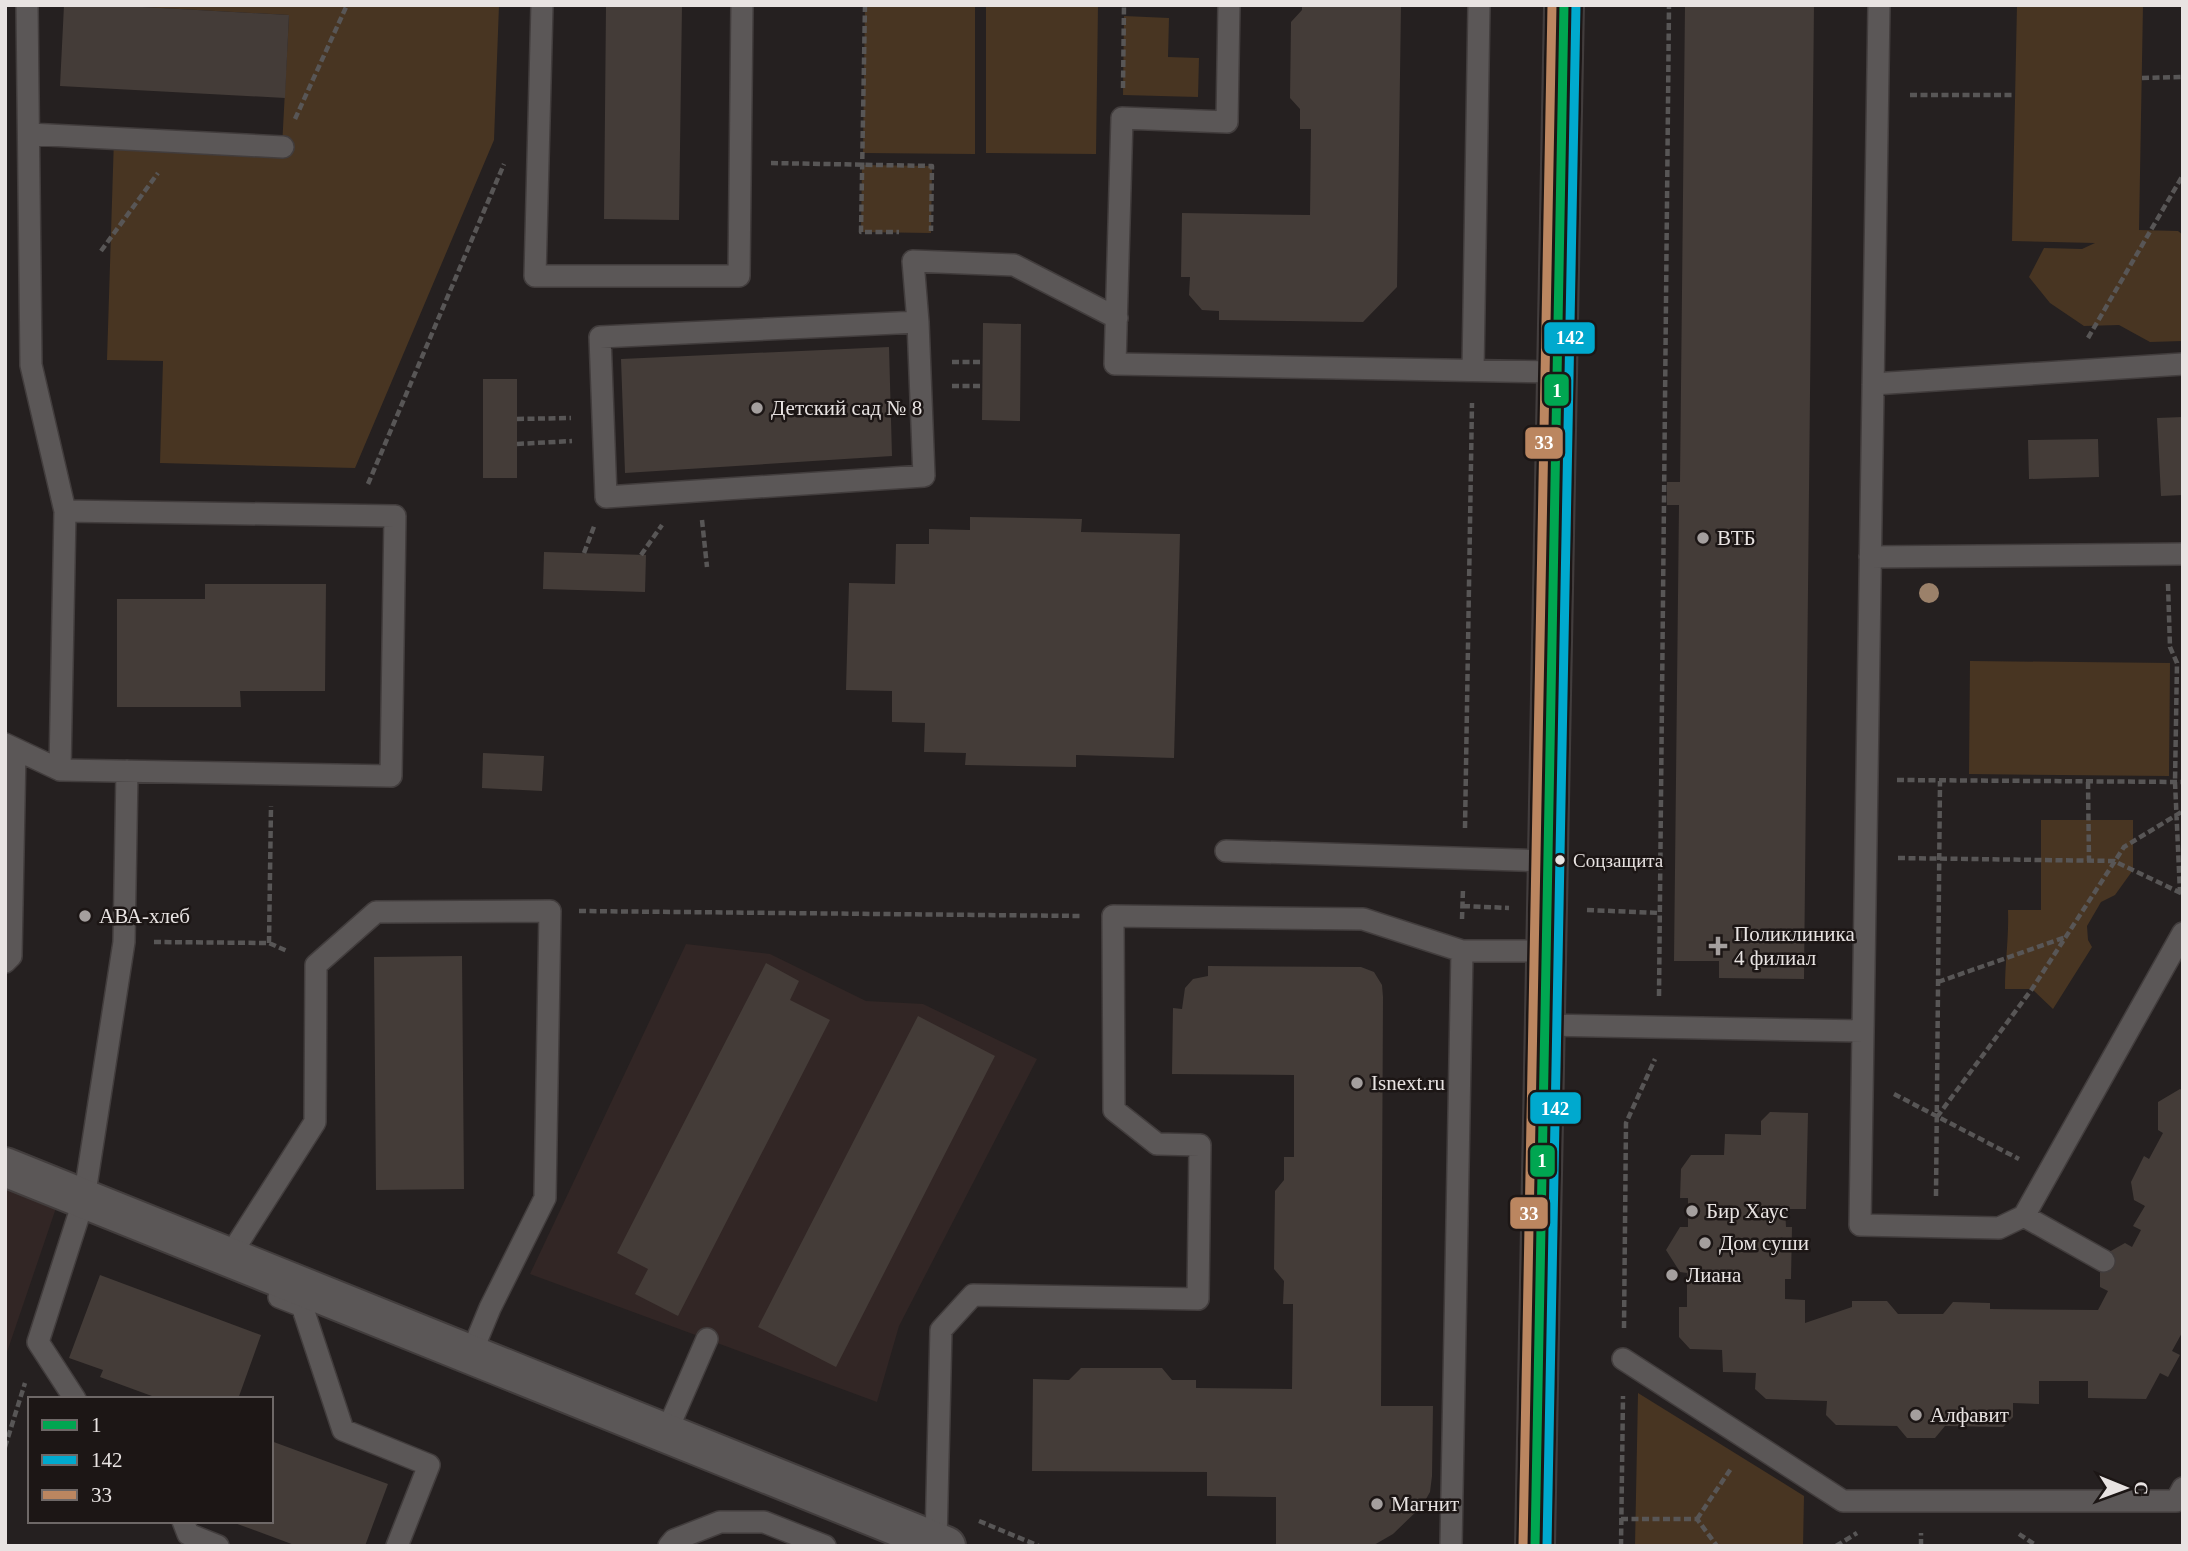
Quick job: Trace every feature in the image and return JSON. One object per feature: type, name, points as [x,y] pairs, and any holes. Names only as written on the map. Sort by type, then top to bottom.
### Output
[{"type":"main road","points":[[1535,1546],[1564,5]]},
{"type":"street","points":[[5,1167],[81,1208],[229,1257],[941,1544]]},
{"type":"lane","points":[[27,5],[31,365],[65,511],[60,770]]},
{"type":"lane","points":[[542,5],[535,276],[739,276],[742,5]]},
{"type":"lane","points":[[1229,5],[1227,122],[1122,118],[1115,364],[1557,372]]},
{"type":"lane","points":[[1473,370],[1479,5]]},
{"type":"lane","points":[[1879,5],[1860,1225],[1999,1228],[2024,1216],[2183,933]]},
{"type":"lane","points":[[29,134],[283,147]]},
{"type":"lane","points":[[918,322],[600,337],[606,497],[924,476],[918,322],[913,261],[1014,265],[1117,318]]},
{"type":"lane","points":[[1873,384],[2183,364]]},
{"type":"lane","points":[[5,962],[11,956],[10,746],[60,770],[391,776],[395,516],[65,511]]},
{"type":"lane","points":[[1870,557],[2175,555]]},
{"type":"lane","points":[[74,1397],[38,1342],[81,1208],[124,942],[127,771]]},
{"type":"lane","points":[[1226,851],[1548,861]]},
{"type":"lane","points":[[229,1257],[315,1122],[316,965],[376,912],[550,911],[545,1198],[490,1308],[471,1354]]},
{"type":"lane","points":[[941,1544],[941,1330],[973,1295],[1198,1298],[1200,1145],[1157,1144],[1114,1110],[1113,916],[1363,919],[1462,951],[1546,951]]},
{"type":"lane","points":[[1451,1546],[1462,951]]},
{"type":"lane","points":[[1545,1025],[1863,1031]]},
{"type":"lane","points":[[81,1208],[302,1306],[343,1430],[429,1465],[397,1546]]},
{"type":"lane","points":[[2024,1216],[2104,1261]]},
{"type":"lane","points":[[666,1433],[706,1339]]},
{"type":"lane","points":[[1623,1359],[1843,1501],[2176,1501],[2183,1488]]},
{"type":"lane","points":[[669,1546],[674,1540],[720,1522],[764,1522],[825,1546]]},
{"type":"lane","points":[[184,1523],[188,1534],[218,1546]]},
{"type":"path","points":[[283,147],[346,5]]},
{"type":"path","points":[[864,5],[861,232],[903,232]]},
{"type":"path","points":[[1122,118],[1124,5]]},
{"type":"path","points":[[1620,1546],[1626,1123],[1659,1051],[1669,5]]},
{"type":"path","points":[[2142,78],[2183,77]]},
{"type":"path","points":[[1878,96],[2015,95]]},
{"type":"path","points":[[101,251],[182,142]]},
{"type":"path","points":[[355,515],[508,156]]},
{"type":"path","points":[[740,163],[932,166],[931,233]]},
{"type":"path","points":[[2069,372],[2183,175]]},
{"type":"path","points":[[1462,951],[1473,370]]},
{"type":"path","points":[[517,419],[603,417]]},
{"type":"path","points":[[517,444],[604,440]]},
{"type":"path","points":[[699,491],[707,567]]},
{"type":"path","points":[[1866,858],[2114,861],[2182,893],[2175,782],[2177,663],[2170,647],[2175,555]]},
{"type":"path","points":[[269,943],[271,774]]},
{"type":"path","points":[[1867,780],[2183,782]]},
{"type":"path","points":[[1936,1227],[1940,781]]},
{"type":"path","points":[[2088,782],[2089,861]]},
{"type":"path","points":[[1937,1117],[2032,989],[2124,847],[2183,811]]},
{"type":"path","points":[[550,911],[1113,916]]},
{"type":"path","points":[[1938,982],[2066,937]]},
{"type":"path","points":[[124,942],[269,943],[316,965]]},
{"type":"path","points":[[1862,1077],[2047,1173]]},
{"type":"path","points":[[5,1447],[38,1342]]},
{"type":"path","points":[[1697,1519],[1750,1440]]},
{"type":"path","points":[[1621,1519],[1697,1519]]},
{"type":"path","points":[[1697,1519],[1717,1546]]},
{"type":"shaded area","points":[[107,5],[499,5],[494,140],[355,468],[160,463],[163,361],[107,360],[114,138],[282,147],[289,15]]},
{"type":"shaded area","points":[[865,5],[975,5],[975,154],[863,153]]},
{"type":"shaded area","points":[[986,5],[1098,5],[1096,154],[986,153]]},
{"type":"shaded area","points":[[2017,5],[2143,5],[2139,230],[2178,231],[2183,235],[2183,341],[2150,342],[2119,325],[2084,326],[2050,303],[2029,277],[2044,248],[2082,249],[2095,243],[2012,241]]},
{"type":"shaded area","points":[[1124,16],[1169,18],[1168,57],[1199,58],[1198,97],[1123,95]]},
{"type":"shaded area","points":[[862,165],[932,166],[931,233],[861,232]]},
{"type":"shaded area","points":[[1970,661],[2170,663],[2169,776],[1969,774]]},
{"type":"shaded area","points":[[2041,820],[2133,820],[2133,870],[2115,895],[2101,902],[2087,926],[2088,940],[2092,947],[2053,1009],[2032,989],[2005,989],[2008,910],[2041,910]]},
{"type":"shaded area","points":[[686,944],[770,954],[866,1001],[923,1004],[1037,1059],[899,1326],[877,1402],[530,1274]]},
{"type":"shaded area","points":[[5,1188],[56,1208],[5,1358]]},
{"type":"shaded area","points":[[1638,1393],[1804,1496],[1803,1546],[1635,1546]]},
{"type":"building","points":[[64,5],[289,15],[285,98],[60,86]]},
{"type":"building","points":[[606,5],[682,5],[679,220],[604,219]]},
{"type":"building","points":[[1302,5],[1401,5],[1397,287],[1363,322],[1219,320],[1219,311],[1202,310],[1189,295],[1190,277],[1181,277],[1182,213],[1310,215],[1311,129],[1300,129],[1300,109],[1290,98],[1291,22],[1302,10]]},
{"type":"building","points":[[1685,5],[1814,5],[1804,979],[1719,978],[1719,961],[1674,961],[1679,505],[1667,505],[1667,482],[1680,482]]},
{"type":"building","points":[[983,323],[1021,324],[1020,421],[982,420]]},
{"type":"building","name":"Детский сад № 8","points":[[889,347],[892,456],[625,473],[621,359]]},
{"type":"building","points":[[483,379],[517,379],[517,478],[483,478]]},
{"type":"building","points":[[2183,417],[2183,495],[2161,496],[2157,418]]},
{"type":"building","points":[[2098,439],[2099,477],[2029,479],[2028,440]]},
{"type":"building","points":[[970,517],[1082,519],[1081,532],[1180,534],[1174,758],[1076,755],[1076,767],[965,765],[966,753],[924,752],[925,723],[892,722],[892,691],[846,690],[849,583],[895,584],[896,544],[929,544],[929,529],[970,530]]},
{"type":"building","points":[[544,552],[646,555],[645,592],[543,589]]},
{"type":"building","points":[[205,584],[326,584],[325,691],[240,691],[241,707],[117,707],[117,599],[205,599]]},
{"type":"building","points":[[483,753],[544,756],[542,791],[482,788]]},
{"type":"building","points":[[462,956],[464,1189],[376,1190],[374,957]]},
{"type":"building","points":[[766,963],[799,981],[790,1000],[830,1020],[678,1316],[635,1294],[648,1269],[617,1253]]},
{"type":"building","points":[[1208,966],[1361,967],[1374,972],[1382,985],[1381,1406],[1433,1406],[1432,1476],[1430,1492],[1422,1506],[1393,1534],[1374,1545],[1276,1546],[1276,1497],[1207,1496],[1207,1472],[1032,1471],[1033,1379],[1069,1380],[1081,1368],[1162,1368],[1172,1380],[1196,1380],[1196,1388],[1292,1389],[1293,1304],[1283,1304],[1284,1281],[1274,1269],[1275,1191],[1284,1180],[1284,1157],[1294,1157],[1294,1075],[1172,1074],[1173,1008],[1182,1009],[1185,988],[1193,979],[1208,976]]},
{"type":"building","points":[[918,1016],[995,1056],[836,1367],[758,1327]]},
{"type":"building","points":[[2180,1089],[2183,1091],[2183,1331],[2172,1351],[2180,1355],[2168,1377],[2160,1373],[2146,1399],[2088,1398],[2088,1381],[2039,1381],[2039,1404],[2013,1403],[2013,1417],[2003,1427],[1945,1426],[1935,1438],[1907,1438],[1897,1426],[1836,1425],[1826,1415],[1827,1401],[1766,1399],[1755,1389],[1756,1373],[1723,1372],[1722,1350],[1690,1349],[1679,1337],[1679,1307],[1687,1307],[1687,1273],[1680,1272],[1666,1250],[1680,1227],[1688,1227],[1688,1198],[1680,1198],[1681,1169],[1691,1155],[1724,1155],[1725,1134],[1761,1135],[1761,1121],[1770,1112],[1808,1113],[1806,1209],[1785,1209],[1786,1227],[1792,1227],[1791,1279],[1785,1279],[1785,1299],[1805,1300],[1805,1323],[1852,1307],[1852,1301],[1887,1301],[1898,1314],[1943,1314],[1953,1302],[1990,1303],[1990,1309],[2098,1310],[2108,1291],[2100,1287],[2100,1269],[2109,1252],[2125,1243],[2132,1247],[2141,1230],[2133,1226],[2145,1206],[2134,1200],[2131,1182],[2144,1156],[2149,1159],[2163,1133],[2158,1130],[2158,1102]]},
{"type":"building","points":[[100,1275],[261,1335],[239,1397],[155,1397],[100,1377],[103,1370],[69,1358]]},
{"type":"building","points":[[273,1442],[388,1484],[365,1546],[297,1546],[235,1523],[273,1523]]},
{"type":"transit line","name":"33","points":[[1523,1546],[1552,5]]},
{"type":"transit line","name":"1","points":[[1535,1546],[1564,5]]},
{"type":"transit line","name":"142","points":[[1547,1546],[1576,5]]},
{"type":"place","name":"Детский сад № 8","points":[[757,408]]},
{"type":"place","name":"ВТБ","points":[[1703,538]]},
{"type":"place","name":"Соцзащита","points":[[1560,860]]},
{"type":"place","name":"АВА-хлеб","points":[[85,916]]},
{"type":"place","name":"Поликлиника 4 филиал","points":[[1718,946]]},
{"type":"place","name":"Isnext.ru","points":[[1357,1083]]},
{"type":"place","name":"Бир Хаус","points":[[1692,1211]]},
{"type":"place","name":"Дом суши","points":[[1705,1243]]},
{"type":"place","name":"Лиана","points":[[1672,1275]]},
{"type":"place","name":"Алфавит","points":[[1916,1415]]},
{"type":"place","name":"Магнит","points":[[1377,1504]]}]
